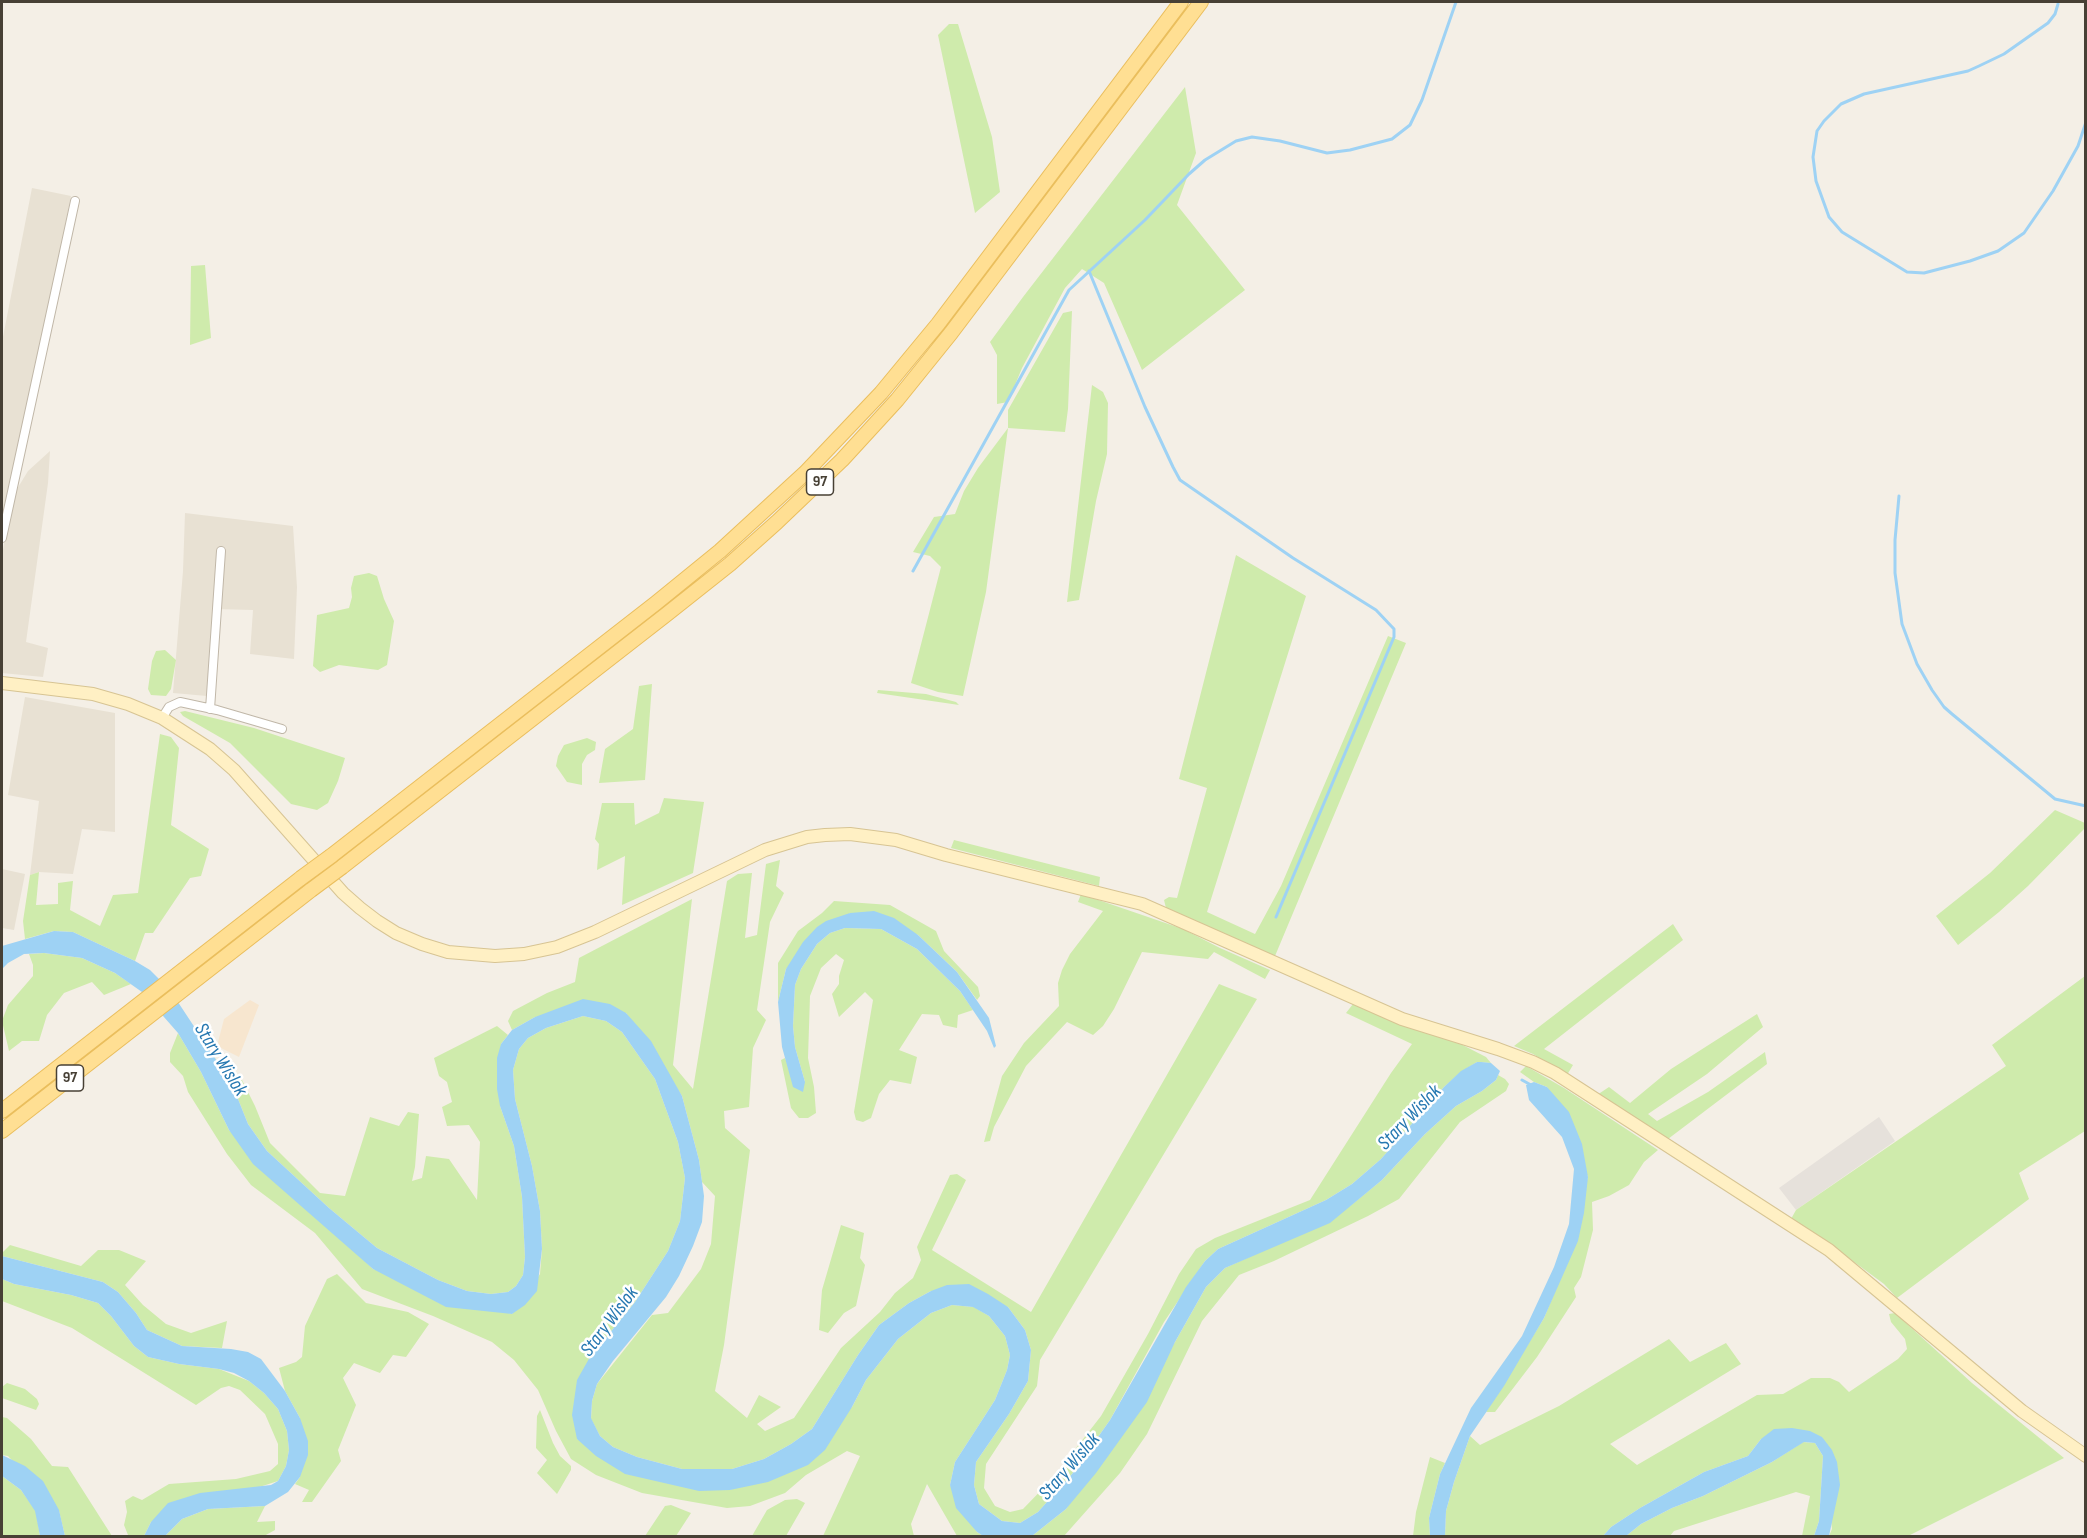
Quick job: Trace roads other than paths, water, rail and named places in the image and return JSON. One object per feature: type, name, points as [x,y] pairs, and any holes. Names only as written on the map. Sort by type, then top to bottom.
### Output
[{"type":"main road","name":"97","points":[[2,1111],[656,603],[728,544],[805,473],[881,393],[938,324],[1181,2]]},
{"type":"main road","name":"97","points":[[2,1131],[685,600],[777,522],[842,460],[897,400],[951,333],[1201,2]]},
{"type":"street","points":[[2,538],[75,201]]},
{"type":"street","points":[[210,709],[221,550]]},
{"type":"street","points":[[2,683],[93,694],[128,704],[162,718],[210,749],[234,770],[336,885],[360,908],[396,933],[448,952],[495,956],[524,954],[557,947],[595,932],[765,850],[807,837],[825,835],[850,834],[896,840],[946,855],[1142,904],[1402,1019],[1498,1048],[1555,1073],[1829,1250],[2005,1398],[2085,1456]]},
{"type":"street","points":[[162,718],[169,707],[180,702],[282,729]]},
{"type":"water","points":[[874,911],[894,918],[918,935],[957,972],[989,1018],[996,1046],[994,1048],[987,1031],[960,991],[917,949],[881,929],[845,928],[830,933],[817,944],[801,969],[795,985],[793,1026],[795,1047],[805,1082],[803,1092],[793,1087],[782,1047],[778,1002],[786,969],[803,942],[826,921],[850,913]]},
{"type":"water","points":[[54,931],[73,932],[150,970],[170,990],[232,1084],[248,1124],[267,1151],[377,1248],[438,1280],[467,1291],[491,1294],[508,1292],[516,1286],[523,1275],[525,1257],[522,1197],[514,1146],[500,1106],[497,1089],[497,1058],[501,1044],[512,1030],[535,1017],[583,999],[610,1004],[626,1013],[651,1041],[682,1096],[699,1160],[704,1196],[702,1222],[679,1276],[666,1297],[597,1384],[592,1401],[591,1418],[600,1436],[613,1447],[637,1457],[682,1469],[732,1469],[764,1459],[812,1429],[879,1325],[909,1303],[931,1291],[947,1285],[969,1284],[1008,1307],[1025,1330],[1031,1350],[1028,1381],[1009,1414],[976,1462],[974,1485],[979,1504],[1002,1521],[1020,1523],[1038,1512],[1072,1474],[1110,1420],[1186,1287],[1205,1261],[1218,1249],[1326,1200],[1352,1184],[1381,1159],[1444,1087],[1461,1071],[1481,1062],[1491,1063],[1500,1071],[1496,1080],[1456,1106],[1425,1134],[1382,1180],[1330,1223],[1225,1268],[1206,1287],[1175,1342],[1147,1402],[1096,1473],[1066,1509],[1032,1536],[983,1536],[956,1508],[950,1485],[955,1462],[995,1400],[1007,1370],[1010,1355],[1005,1336],[989,1316],[973,1307],[952,1305],[931,1313],[898,1339],[866,1380],[825,1450],[808,1465],[768,1482],[730,1490],[699,1491],[625,1474],[596,1456],[577,1439],[572,1415],[577,1380],[590,1357],[635,1302],[668,1251],[680,1221],[685,1178],[678,1142],[655,1079],[622,1032],[606,1021],[583,1016],[546,1028],[528,1038],[519,1049],[513,1070],[515,1099],[532,1166],[540,1211],[542,1249],[537,1291],[525,1305],[512,1314],[446,1307],[373,1269],[253,1164],[229,1130],[201,1072],[178,1033],[142,992],[115,973],[82,958],[44,953],[24,954],[2,969],[2,946]]},
{"type":"water","points":[[1534,1082],[1547,1087],[1569,1112],[1582,1144],[1588,1177],[1578,1241],[1544,1318],[1504,1386],[1470,1436],[1446,1511],[1445,1536],[1430,1536],[1429,1518],[1440,1474],[1471,1408],[1522,1336],[1554,1267],[1569,1224],[1574,1169],[1562,1137],[1529,1100],[1526,1085]]},
{"type":"water","points":[[2,1256],[103,1282],[118,1292],[147,1330],[182,1346],[231,1349],[248,1352],[261,1359],[285,1391],[300,1418],[308,1441],[308,1455],[300,1477],[288,1492],[265,1506],[208,1509],[182,1519],[165,1536],[144,1536],[151,1522],[168,1503],[200,1493],[271,1485],[278,1481],[286,1466],[289,1450],[287,1431],[278,1409],[264,1393],[234,1373],[148,1357],[134,1346],[98,1303],[71,1295],[14,1284],[2,1279]]},
{"type":"water","points":[[1792,1428],[1810,1431],[1822,1437],[1832,1450],[1837,1462],[1840,1485],[1829,1536],[1814,1536],[1819,1521],[1823,1456],[1815,1443],[1804,1442],[1772,1462],[1641,1524],[1626,1536],[1603,1536],[1611,1527],[1640,1508],[1704,1472],[1748,1456],[1761,1439],[1774,1429]]},
{"type":"water","points":[[2,1455],[25,1466],[43,1481],[59,1510],[65,1536],[40,1536],[35,1511],[21,1490],[2,1476]]},
{"type":"waterway","points":[[913,571],[1069,290],[1145,220],[1189,174],[1205,160],[1236,141],[1252,137],[1280,141],[1327,153],[1350,150],[1392,139],[1410,125],[1422,100],[1456,2]]},
{"type":"waterway","points":[[2058,4],[2055,14],[2048,23],[2004,54],[1979,66],[1968,71],[1864,94],[1841,104],[1817,131],[1813,157],[1816,181],[1829,217],[1842,232],[1907,272],[1924,273],[1998,251],[2024,233],[2053,191],[2078,146],[2086,122]]},
{"type":"waterway","points":[[1089,271],[1145,407],[1180,480],[1293,558],[1376,610],[1394,629],[1394,637],[1276,917]]},
{"type":"waterway","points":[[1899,496],[1895,573],[1902,624],[1917,664],[1932,690],[1944,707],[2055,799],[2086,806]]},
{"type":"waterway","name":"Stary Wislok","points":[[1522,1080],[1531,1085]]}]
